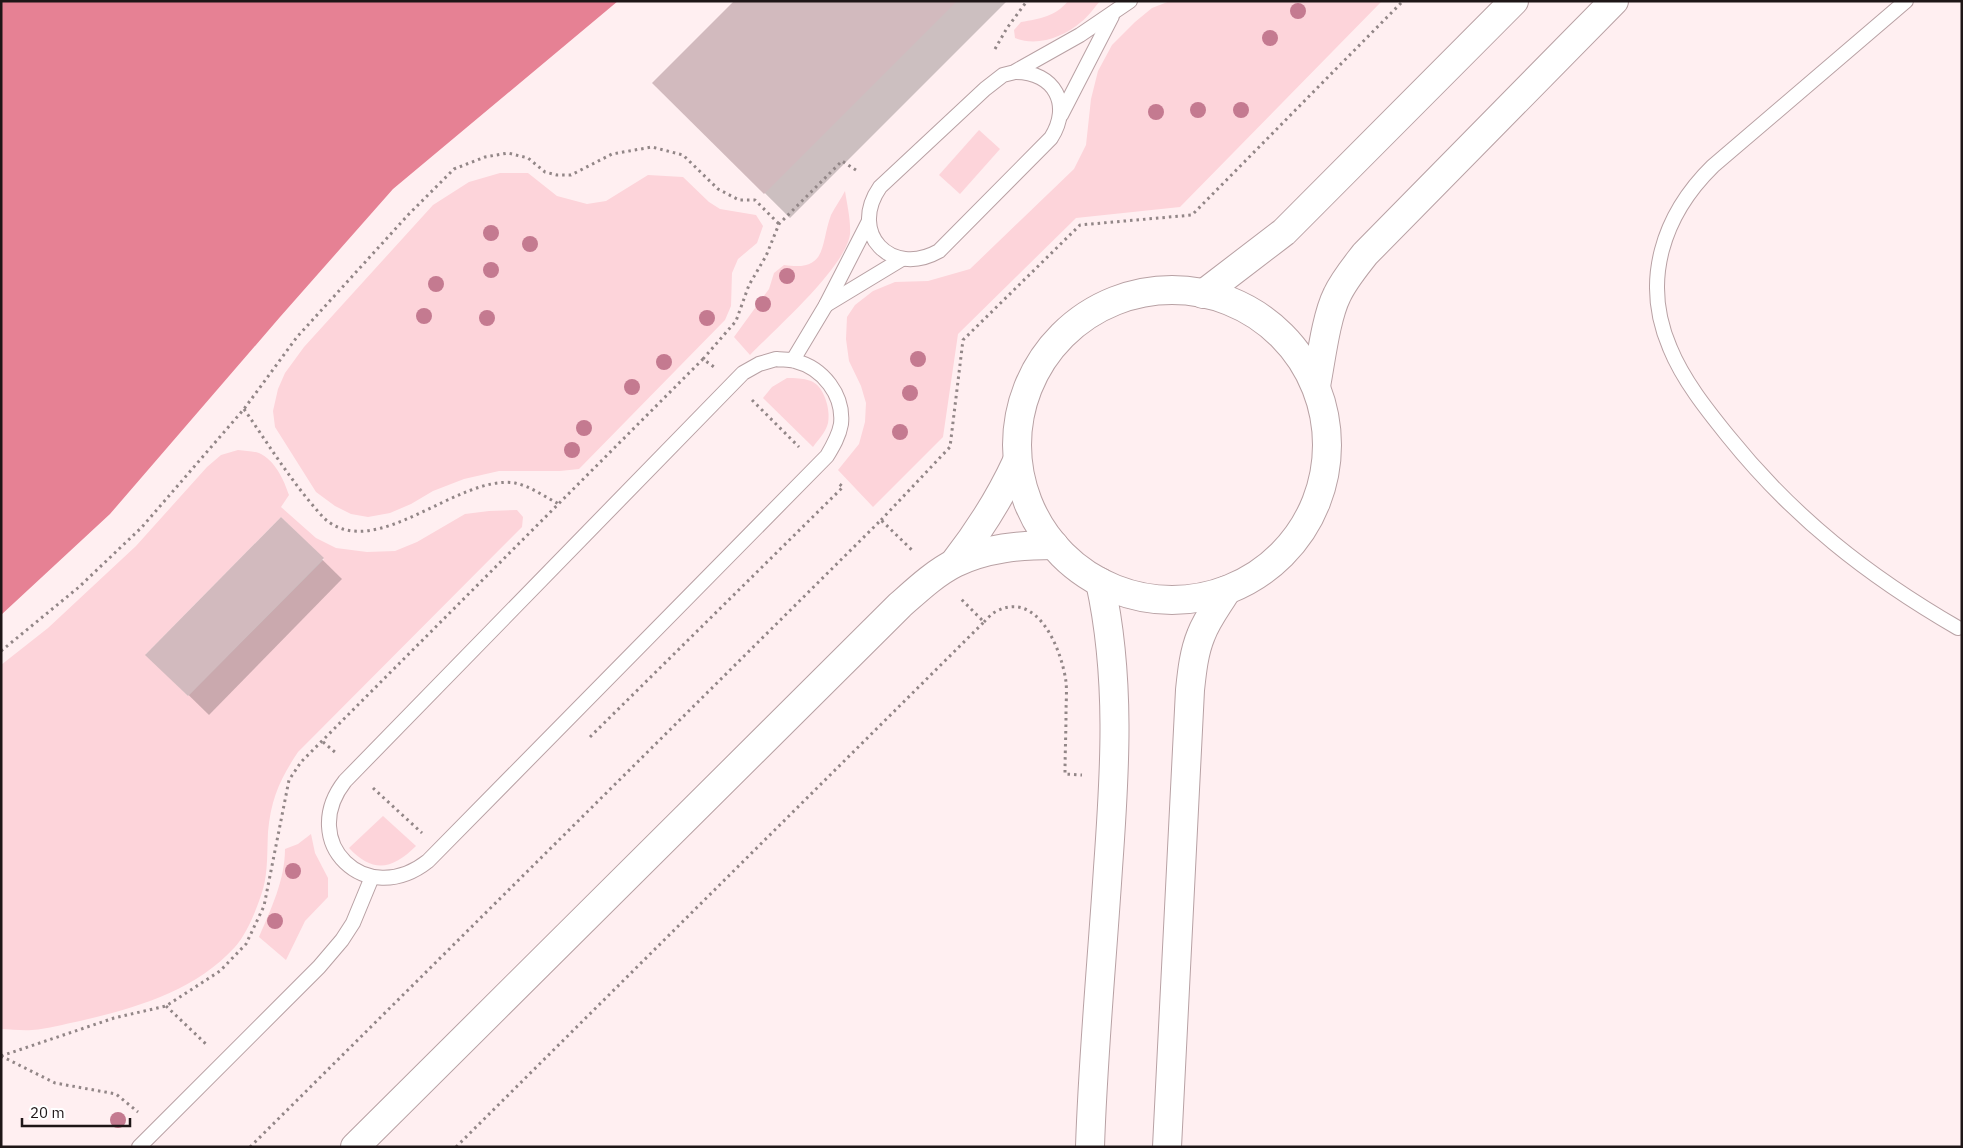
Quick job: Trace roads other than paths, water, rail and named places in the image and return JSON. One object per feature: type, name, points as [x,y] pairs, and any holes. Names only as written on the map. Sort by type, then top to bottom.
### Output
[{"type":"street","points":[[1203,294],[1284,232],[1514,1]]},
{"type":"street","points":[[1316,386],[1329,321],[1336,297],[1348,276],[1365,254],[1614,1]]},
{"type":"street","points":[[1177,290],[1228,300],[1250,311],[1290,343],[1316,386],[1327,430],[1328,453],[1319,497],[1298,537],[1283,554],[1260,573],[1227,590],[1204,597],[1180,600],[1156,599],[1133,595],[1100,582],[1071,562],[1054,545],[1040,527],[1029,506],[1017,461],[1017,435],[1021,409],[1029,384],[1042,361],[1058,340],[1078,322],[1100,308],[1124,298],[1150,292],[1177,290]]},
{"type":"street","points":[[946,569],[990,514],[1005,488],[1017,461]]},
{"type":"street","points":[[355,1147],[900,605],[946,569],[978,554],[1028,545],[1054,545]]},
{"type":"street","points":[[1090,1147],[1115,776],[1114,676],[1110,634],[1100,582]]},
{"type":"street","points":[[1167,1147],[1190,690],[1194,659],[1200,636],[1207,621],[1227,590]]},
{"type":"lane","points":[[1015,72],[1080,35],[1130,1]]},
{"type":"lane","points":[[1906,1],[1713,166],[1695,184],[1680,204],[1666,234],[1658,275],[1658,300],[1662,324],[1670,348],[1681,370],[1713,418],[1749,462],[1788,504],[1830,542],[1899,593],[1958,628]]},
{"type":"lane","points":[[1061,116],[1056,92],[1049,83],[1039,76],[1027,72],[1003,75],[985,89],[880,187],[868,210],[868,223],[879,247],[902,259],[915,260],[927,257],[938,251],[1051,138],[1058,128],[1061,116],[1114,13]]},
{"type":"lane","points":[[793,360],[826,305],[868,223]]},
{"type":"lane","points":[[826,305],[902,259]]},
{"type":"lane","points":[[776,360],[793,360],[810,366],[824,377],[834,390],[840,406],[841,424],[836,440],[827,456],[416,871],[402,877],[386,879],[357,872],[346,863],[336,851],[330,837],[328,822],[332,801],[345,781],[743,373],[759,364],[776,360]]},
{"type":"lane","points":[[139,1147],[319,967],[353,924],[372,877]]}]
